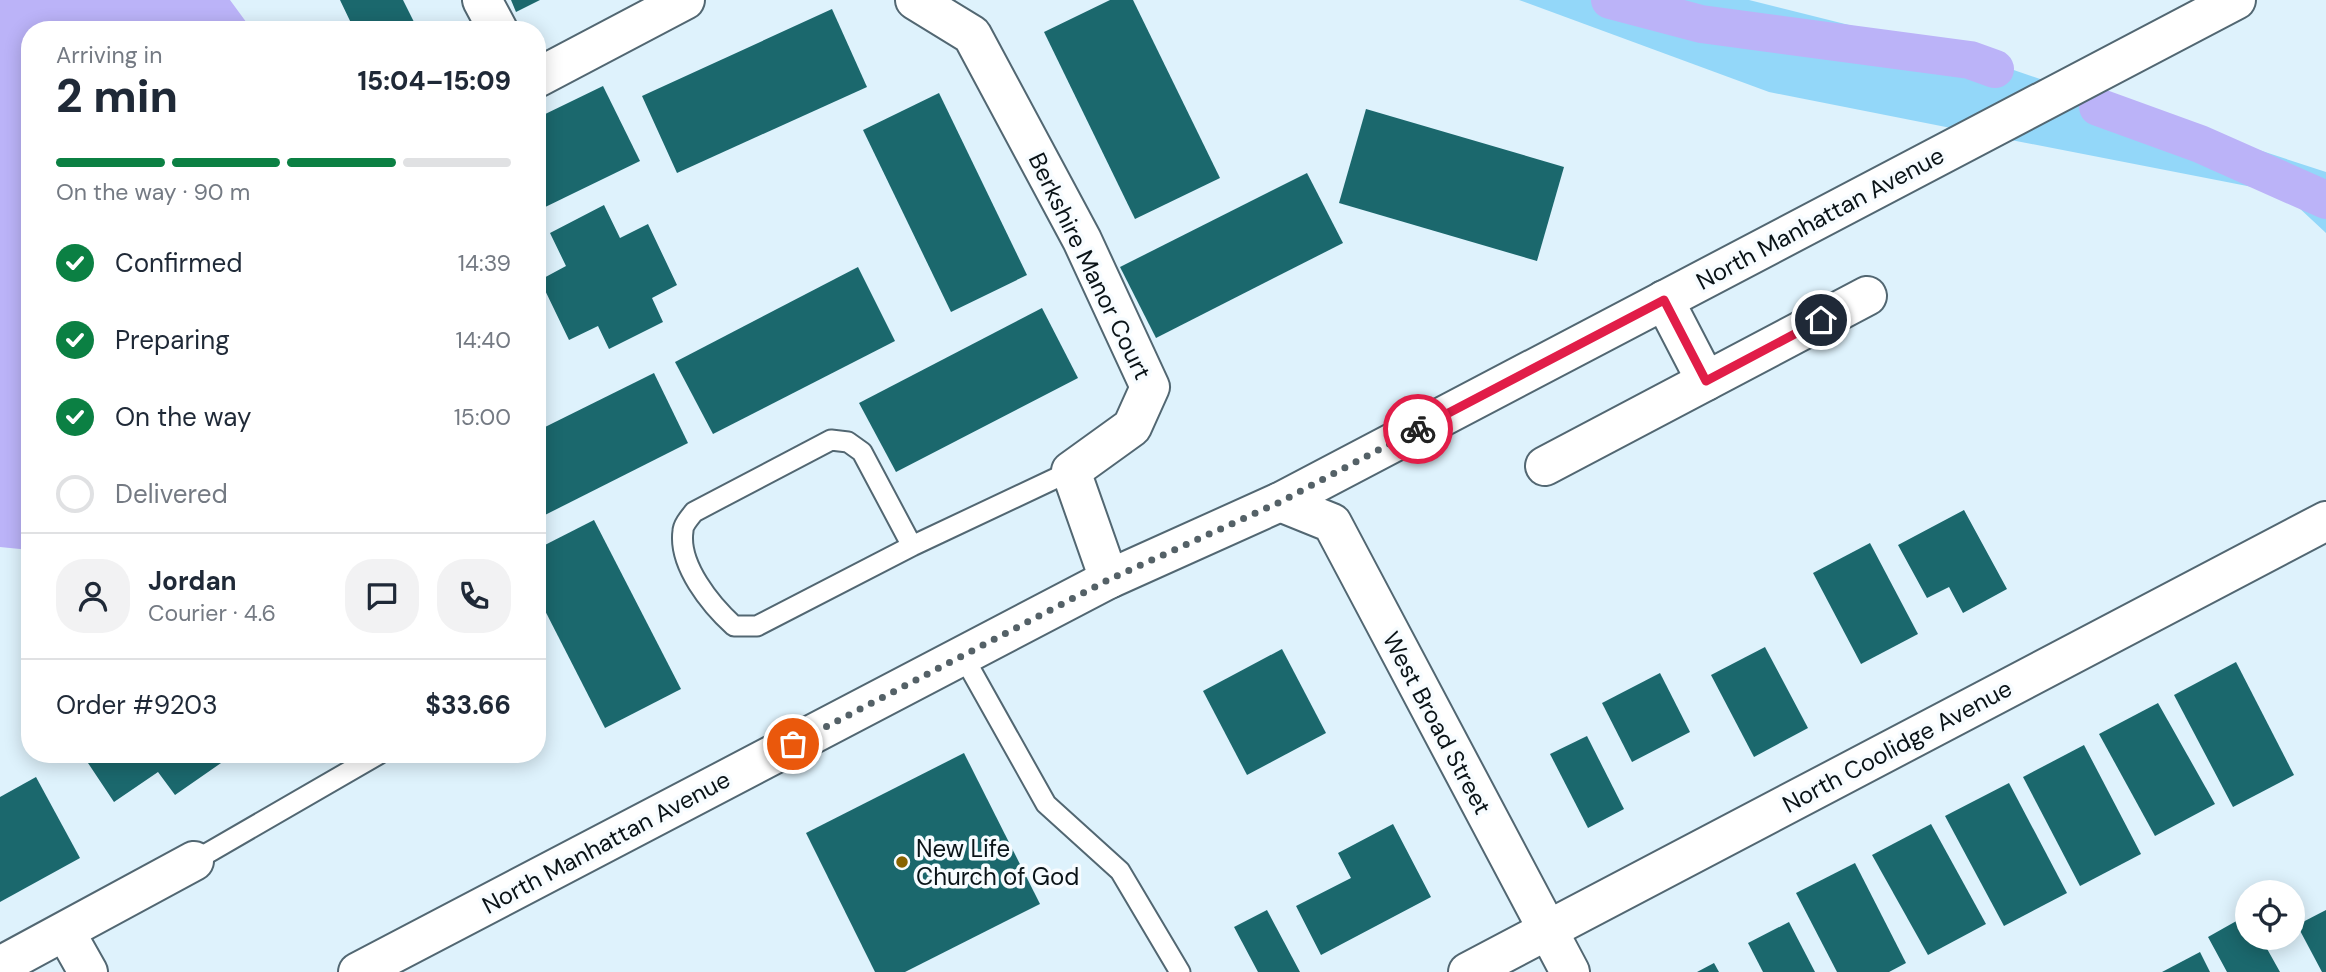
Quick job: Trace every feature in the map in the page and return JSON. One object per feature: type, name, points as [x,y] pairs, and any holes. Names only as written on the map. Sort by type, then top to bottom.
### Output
[{"type":"street","points":[[482,0],[493,21]]},
{"type":"street","points":[[546,73],[685,0]]},
{"type":"street","name":"Berkshire Manor Court","points":[[915,0],[972,35],[1082,240],[1150,387],[1132,427],[1071,471]]},
{"type":"street","name":"North Manhattan Avenue","points":[[358,972],[1110,579],[1280,502],[2236,0]]},
{"type":"street","points":[[1545,466],[1867,296]]},
{"type":"street","points":[[1664,300],[1706,381]]},
{"type":"street","points":[[1071,471],[1110,579]]},
{"type":"street","name":"West Broad Street","points":[[1280,502],[1332,523],[1570,972]]},
{"type":"street","name":"North Coolidge Avenue","points":[[1468,972],[2326,521]]},
{"type":"street","points":[[15,965],[194,861]]},
{"type":"street","points":[[66,933],[88,972]]},
{"type":"lane","points":[[912,546],[862,452],[848,442],[831,440],[694,512],[682,529],[685,556],[714,609],[734,626],[757,626],[912,546],[1071,471]]},
{"type":"lane","points":[[963,656],[1046,804],[1120,871],[1180,972]]},
{"type":"lane","points":[[194,861],[363,763]]},
{"type":"shaded area","points":[[0,0],[230,0],[245,21],[21,21],[21,549],[0,547]]},
{"type":"shaded area","points":[[1519,0],[1749,0],[1973,56],[2043,80],[1951,128],[1769,92]]},
{"type":"shaded area","points":[[2094,96],[2326,172],[2326,233],[2283,193],[2011,140]]},
{"type":"building","points":[[340,0],[403,0],[414,21],[350,21]]},
{"type":"building","points":[[511,0],[540,0],[516,12]]},
{"type":"building","points":[[1110,0],[1133,0],[1220,178],[1135,219],[1044,32]]},
{"type":"building","points":[[832,9],[867,87],[677,173],[642,96]]},
{"type":"building","points":[[603,86],[640,161],[546,207],[546,114]]},
{"type":"building","points":[[939,93],[1027,275],[951,312],[863,130]]},
{"type":"building","points":[[1366,109],[1564,167],[1537,261],[1339,203]]},
{"type":"building","points":[[1307,173],[1343,243],[1156,338],[1120,267]]},
{"type":"building","points":[[604,205],[620,238],[648,224],[677,285],[652,298],[663,322],[609,349],[598,326],[569,340],[546,292],[546,277],[566,266],[550,233]]},
{"type":"building","points":[[858,267],[895,341],[713,434],[675,362]]},
{"type":"building","points":[[1042,308],[1078,378],[896,472],[859,403]]},
{"type":"building","points":[[654,373],[688,443],[546,514],[546,427]]},
{"type":"building","points":[[1964,510],[2007,589],[1963,613],[1949,587],[1927,598],[1898,545]]},
{"type":"building","points":[[594,520],[681,689],[605,728],[546,613],[546,544]]},
{"type":"building","points":[[1870,543],[1918,634],[1861,664],[1813,573]]},
{"type":"building","points":[[1765,647],[1808,728],[1754,757],[1711,675]]},
{"type":"building","points":[[1282,649],[1326,733],[1247,775],[1203,691]]},
{"type":"building","points":[[2236,662],[2294,775],[2233,807],[2174,695]]},
{"type":"building","points":[[1660,673],[1690,732],[1632,762],[1602,703]]},
{"type":"building","points":[[2158,703],[2215,804],[2155,836],[2099,734]]},
{"type":"building","points":[[1587,736],[1624,809],[1588,828],[1550,754]]},
{"type":"building","points":[[2084,745],[2141,854],[2080,886],[2023,777]]},
{"type":"building","points":[[964,753],[1040,904],[905,972],[875,972],[806,833]]},
{"type":"building","points":[[88,763],[221,763],[175,795],[158,772],[114,802]]},
{"type":"building","points":[[36,777],[80,858],[0,902],[0,797]]},
{"type":"building","points":[[2009,783],[2067,893],[2004,926],[1945,816]]},
{"type":"building","points":[[1393,824],[1431,897],[1321,955],[1296,906],[1351,878],[1338,853]]},
{"type":"building","points":[[1931,824],[1986,924],[1928,955],[1872,855]]},
{"type":"building","points":[[1855,863],[1906,963],[1889,972],[1837,972],[1796,893]]},
{"type":"building","points":[[1267,910],[1300,972],[1258,972],[1234,927]]},
{"type":"building","points":[[2326,910],[2326,972],[2322,972],[2305,940],[2305,921]]},
{"type":"building","points":[[1789,922],[1815,972],[1763,972],[1748,943]]},
{"type":"building","points":[[2235,922],[2235,950],[2268,950],[2280,972],[2227,972],[2208,937]]},
{"type":"building","points":[[2200,952],[2210,972],[2162,972]]},
{"type":"building","points":[[1714,963],[1719,972],[1697,972]]},
{"type":"waterway","points":[[1610,0],[1701,24],[1970,60],[1995,69]]},
{"type":"waterway","points":[[2098,107],[2200,144],[2326,200]]},
{"type":"way so far","points":[[793,744],[1110,579],[1280,502],[1418,429]]},
{"type":"place","name":"New Life Church of God","points":[[902,862]]},
{"type":"route","points":[[1418,429],[1664,300],[1706,381],[1821,320]]}]
